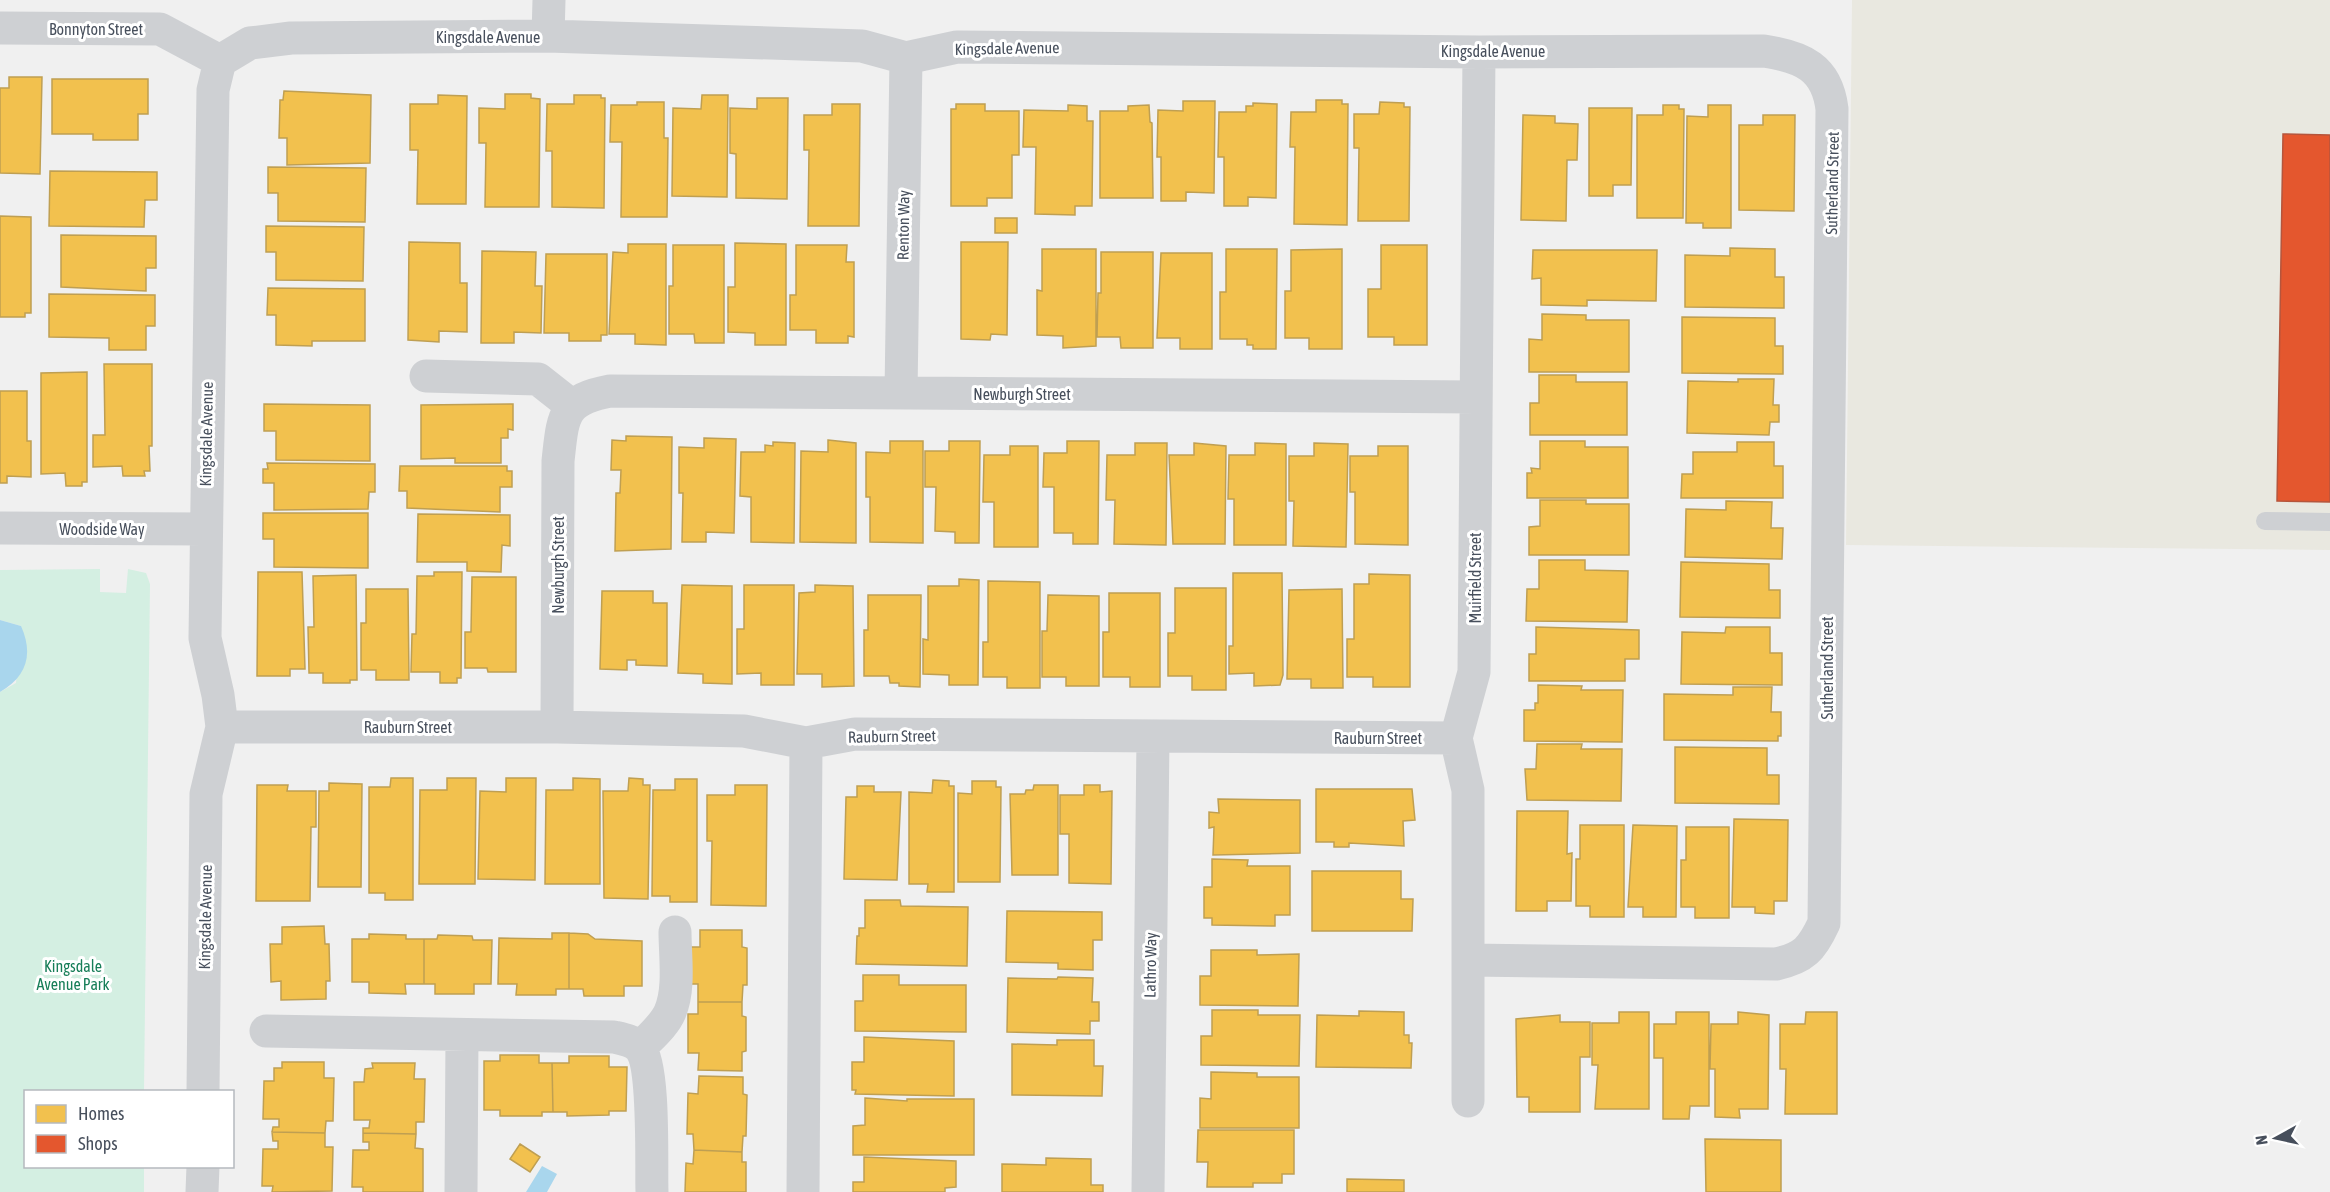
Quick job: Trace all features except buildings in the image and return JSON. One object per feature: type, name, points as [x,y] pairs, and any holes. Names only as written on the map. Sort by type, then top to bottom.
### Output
[{"type":"street","points":[[548,36],[549,0]]},
{"type":"street","name":"Bonnyton Street","points":[[0,28],[160,29],[220,61]]},
{"type":"street","name":"Kingsdale Avenue","points":[[203,1090],[206,794],[222,727],[218,695],[205,638],[213,90],[220,61],[250,43],[291,38],[548,36],[862,46],[906,58],[957,47],[1479,52],[1764,51],[1794,56]]},
{"type":"street","name":"Muirfield Street","points":[[1468,1101],[1467,790],[1456,738],[1474,672],[1479,52]]},
{"type":"street","name":"Sutherland Street","points":[[1468,960],[1776,964],[1796,960],[1814,945],[1824,923],[1832,108],[1830,88],[1814,68],[1794,56]]},
{"type":"street","name":"Renton Way","points":[[900,393],[906,58]]},
{"type":"street","points":[[426,376],[538,379],[571,405]]},
{"type":"street","name":"Newburgh Street","points":[[557,727],[558,461],[562,428],[571,405],[590,395],[610,391],[1476,397]]},
{"type":"street","name":"Woodside Way","points":[[0,528],[205,529]]},
{"type":"street","name":"Rauburn Street","points":[[222,727],[557,727],[744,731],[806,743],[855,734],[1456,738]]},
{"type":"street","name":"Lathro Way","points":[[1148,1192],[1153,737]]},
{"type":"street","points":[[804,1192],[806,743]]},
{"type":"street","points":[[640,1048],[664,1023],[671,1011],[674,995],[675,932]]},
{"type":"street","points":[[266,1031],[614,1037],[629,1041],[640,1048],[649,1076],[652,1192]]},
{"type":"street","points":[[461,1192],[462,1035]]},
{"type":"street","points":[[202,1192],[203,1168]]},
{"type":"lane","points":[[2265,521],[2330,522]]},
{"type":"shaded area","points":[[1852,0],[2330,0],[2330,550],[1846,545]]},
{"type":"green space","name":"Kingsdale Avenue Park","points":[[100,569],[100,592],[126,593],[128,569],[146,573],[150,584],[144,1090],[24,1090],[24,1168],[144,1168],[144,1192],[0,1192],[0,692],[16,683],[21,626],[0,620],[0,570]]},
{"type":"water","points":[[0,620],[21,626],[27,646],[27,656],[16,679],[0,692]]},
{"type":"water","points":[[542,1166],[557,1174],[547,1192],[526,1192]]}]
